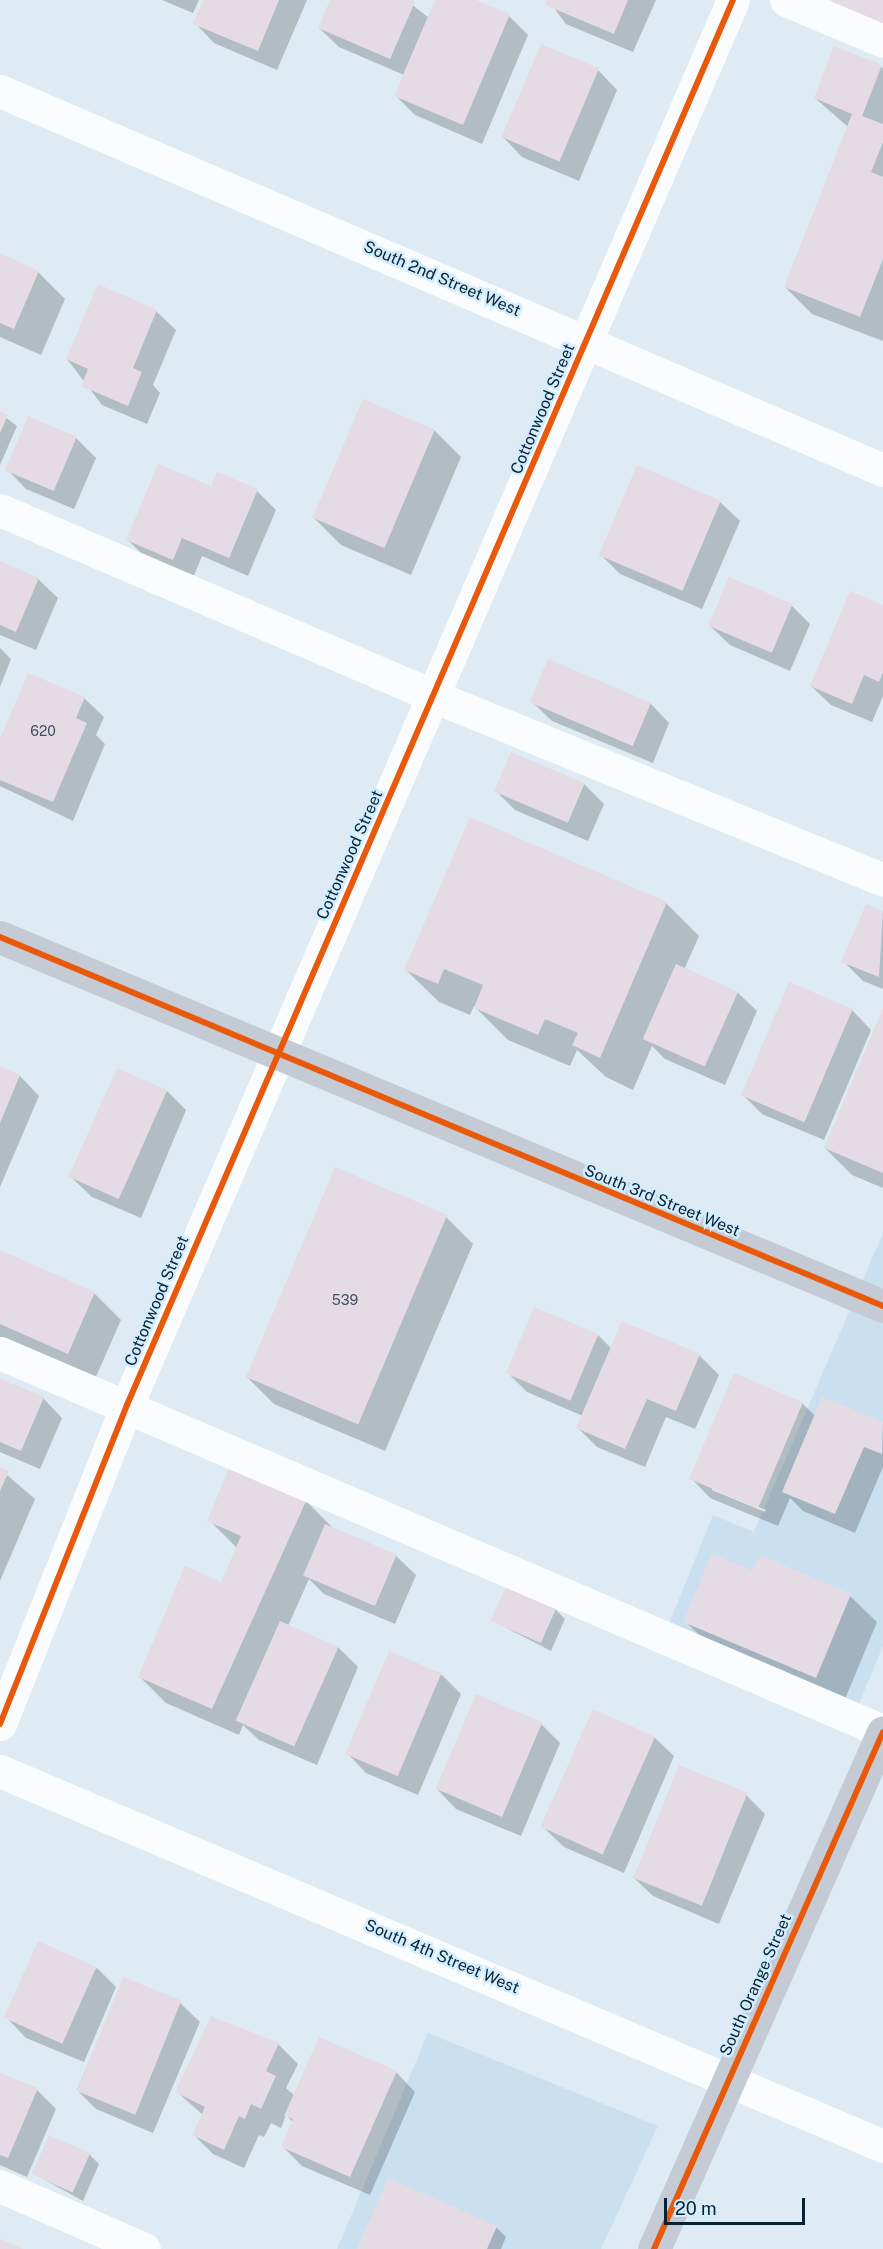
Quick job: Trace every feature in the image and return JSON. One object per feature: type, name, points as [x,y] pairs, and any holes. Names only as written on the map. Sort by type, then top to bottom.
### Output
[{"type":"main road","name":"South 3rd Street West","points":[[0,937],[276,1057],[883,1306]]},
{"type":"main road","name":"South Orange Street","points":[[654,2249],[883,1732]]},
{"type":"street","name":"Cottonwood Street","points":[[0,1724],[127,1405],[588,341],[733,0]]},
{"type":"street","points":[[786,0],[883,41]]},
{"type":"street","name":"South 2nd Street West","points":[[0,92],[588,341],[883,470]]},
{"type":"street","points":[[0,510],[433,696],[883,880]]},
{"type":"street","points":[[0,1353],[127,1405],[883,1732]]},
{"type":"street","name":"South 4th Street West","points":[[0,1771],[729,2078],[883,2146]]},
{"type":"street","points":[[0,2186],[144,2249]]},
{"type":"shaded area","points":[[883,1233],[883,1646],[853,1718],[664,1636],[713,1515],[754,1532]]},
{"type":"shaded area","points":[[428,2033],[658,2126],[601,2249],[337,2249]]},
{"type":"building","points":[[203,0],[279,0],[258,51],[193,24]]},
{"type":"building","points":[[330,0],[410,0],[415,2],[390,59],[318,28]]},
{"type":"building","points":[[435,0],[476,0],[510,14],[463,125],[394,96]]},
{"type":"building","points":[[547,0],[628,0],[614,34],[545,5]]},
{"type":"building","points":[[832,0],[883,0],[883,28],[830,6]]},
{"type":"building","points":[[541,44],[599,69],[560,162],[502,137]]},
{"type":"building","points":[[834,46],[882,65],[862,116],[883,124],[883,142],[871,172],[883,177],[883,259],[860,317],[784,287],[852,114],[814,98]]},
{"type":"building","points":[[0,253],[39,271],[14,329],[0,323]]},
{"type":"building","points":[[98,284],[157,310],[133,368],[142,372],[128,406],[81,386],[88,369],[66,359]]},
{"type":"building","points":[[363,399],[435,429],[384,548],[313,518]]},
{"type":"building","points":[[0,411],[8,415],[0,433]]},
{"type":"building","points":[[28,416],[77,437],[54,491],[5,470]]},
{"type":"building","points":[[158,464],[211,486],[217,472],[258,489],[229,558],[182,538],[173,560],[126,540]]},
{"type":"building","points":[[637,465],[721,501],[682,591],[599,555]]},
{"type":"building","points":[[0,561],[39,578],[16,632],[0,625]]},
{"type":"building","points":[[729,577],[793,604],[772,653],[708,626]]},
{"type":"building","points":[[850,591],[883,605],[883,673],[879,682],[864,675],[852,704],[810,686]]},
{"type":"building","points":[[548,659],[651,703],[633,746],[530,702]]},
{"type":"building","points":[[28,673],[85,697],[76,718],[87,723],[53,802],[0,780],[0,739]]},
{"type":"building","points":[[511,752],[585,783],[568,823],[494,792]]},
{"type":"building","points":[[470,817],[667,902],[600,1058],[572,1045],[578,1033],[545,1019],[538,1035],[474,1008],[483,985],[444,969],[438,984],[404,970]]},
{"type":"building","points":[[866,904],[883,911],[879,977],[841,962]]},
{"type":"building","points":[[676,964],[738,992],[705,1067],[643,1039]]},
{"type":"building","points":[[789,982],[853,1009],[804,1122],[741,1095]]},
{"type":"building","points":[[883,1008],[883,1173],[824,1148]]},
{"type":"building","points":[[0,1066],[20,1075],[0,1123]]},
{"type":"building","points":[[117,1068],[167,1090],[119,1199],[69,1177]]},
{"type":"building","points":[[335,1167],[447,1215],[358,1425],[246,1377]]},
{"type":"building","points":[[0,1250],[95,1292],[68,1354],[0,1324]]},
{"type":"building","points":[[534,1307],[598,1334],[570,1401],[506,1373]]},
{"type":"building","points":[[622,1321],[700,1354],[676,1411],[647,1399],[625,1449],[576,1428]]},
{"type":"building","points":[[734,1373],[803,1402],[758,1508],[689,1479]]},
{"type":"building","points":[[0,1378],[44,1397],[21,1451],[0,1442]]},
{"type":"building","points":[[822,1397],[883,1422],[882,1454],[864,1447],[835,1514],[782,1492]]},
{"type":"building","points":[[230,1466],[307,1499],[212,1709],[138,1677],[185,1566],[221,1582],[241,1536],[207,1521]]},
{"type":"building","points":[[0,1467],[9,1471],[0,1491]]},
{"type":"building","points":[[325,1524],[397,1554],[375,1606],[303,1576]]},
{"type":"building","points":[[712,1554],[753,1571],[760,1555],[851,1594],[816,1678],[683,1622]]},
{"type":"building","points":[[506,1586],[556,1608],[541,1643],[491,1621]]},
{"type":"building","points":[[280,1621],[338,1647],[294,1747],[236,1721]]},
{"type":"building","points":[[389,1651],[441,1673],[398,1776],[345,1754]]},
{"type":"building","points":[[476,1694],[542,1722],[502,1817],[436,1789]]},
{"type":"building","points":[[593,1709],[655,1737],[603,1855],[541,1827]]},
{"type":"building","points":[[679,1765],[748,1793],[702,1906],[633,1878]]},
{"type":"building","points":[[38,1941],[96,1967],[62,2044],[4,2018]]},
{"type":"building","points":[[123,1977],[181,2001],[135,2115],[77,2091]]},
{"type":"building","points":[[211,2016],[279,2043],[266,2071],[276,2076],[261,2109],[251,2104],[245,2119],[239,2116],[224,2150],[192,2135],[205,2107],[175,2092]]},
{"type":"building","points":[[319,2037],[397,2071],[350,2177],[281,2147],[293,2119],[284,2116]]},
{"type":"building","points":[[0,2073],[38,2088],[8,2158],[0,2155]]},
{"type":"building","points":[[49,2135],[90,2153],[73,2193],[32,2174]]},
{"type":"building","points":[[388,2178],[497,2226],[487,2249],[357,2249]]},
{"type":"building","points":[[0,2239],[23,2249],[0,2249]]},
{"type":"cycle path","points":[[0,1724],[127,1405],[733,0]]},
{"type":"cycle path","points":[[0,937],[883,1306]]},
{"type":"cycle path","points":[[654,2249],[883,1732]]}]
